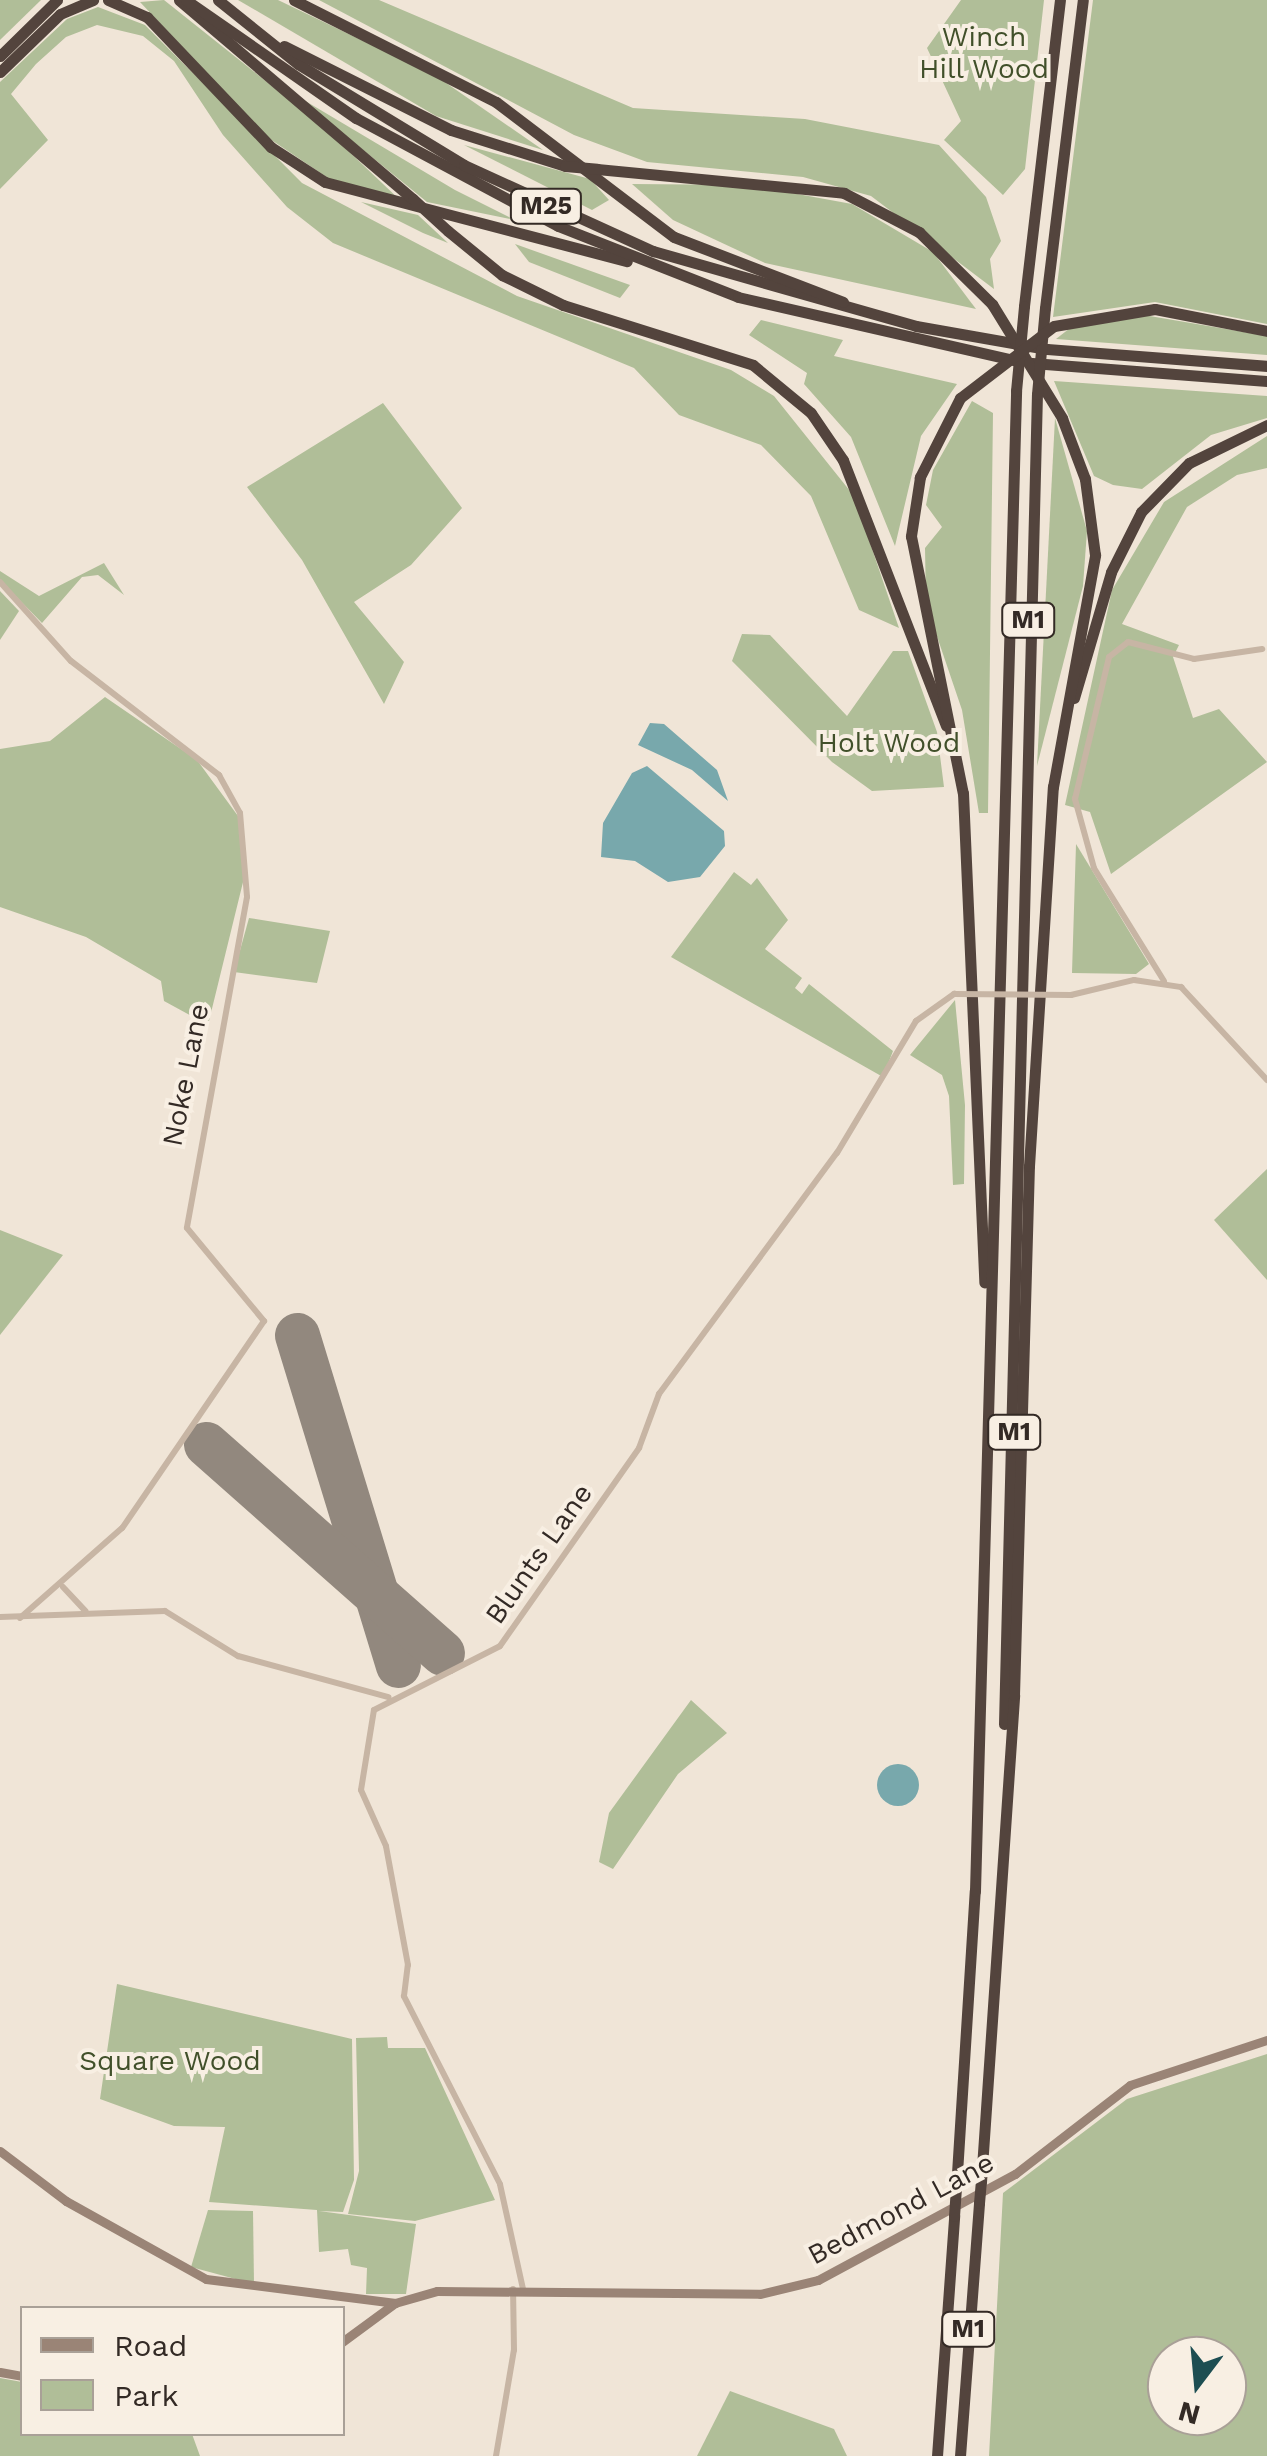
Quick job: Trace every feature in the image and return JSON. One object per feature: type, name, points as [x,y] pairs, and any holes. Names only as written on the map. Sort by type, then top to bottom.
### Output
[{"type":"highway","points":[[0,56],[56,0]]},
{"type":"highway","points":[[0,72],[60,14],[93,0]]},
{"type":"highway","name":"M25","points":[[108,0],[147,17],[271,147],[325,182],[656,267],[967,354],[1267,381]]},
{"type":"highway","points":[[179,0],[502,275],[564,305],[753,365],[811,412],[843,460],[960,768]]},
{"type":"highway","name":"M25","points":[[186,0],[450,173],[656,267]]},
{"type":"highway","name":"M25","points":[[218,0],[361,105],[560,213],[725,275],[874,317],[1047,350],[1267,366]]},
{"type":"highway","name":"M25","points":[[294,0],[496,102],[674,237],[874,317]]},
{"type":"highway","name":"M1","points":[[937,2456],[975,1891],[1016,392],[1060,0]]},
{"type":"highway","name":"M1","points":[[960,2456],[996,1933],[1037,394],[1083,0]]},
{"type":"highway","points":[[271,40],[451,130],[564,166],[844,193],[919,232],[992,304],[1062,418],[1090,502],[1096,555],[1059,744],[1029,1166],[1024,1501],[996,1933]]},
{"type":"highway","points":[[987,1417],[960,768],[918,605],[911,536],[920,477],[960,398],[1054,326],[1154,309],[1267,331]]},
{"type":"highway","points":[[1059,744],[1111,572],[1141,512],[1189,463],[1267,425]]},
{"type":"street","name":"Noke Lane","points":[[0,582],[71,661],[219,775],[246,836],[247,897],[187,1228],[264,1321],[185,1446],[63,1587],[20,1618]]},
{"type":"street","points":[[1262,650],[1194,658],[1128,642],[1108,657],[1075,799],[1094,868],[1164,980],[1202,1000],[1267,1080]]},
{"type":"street","name":"Blunts Lane","points":[[374,1710],[389,1698],[500,1646],[639,1448],[659,1394],[837,1153],[916,1021],[954,994],[1071,995],[1164,980]]},
{"type":"street","points":[[63,1587],[88,1613]]},
{"type":"street","points":[[0,1617],[165,1611],[238,1656],[389,1698]]},
{"type":"street","points":[[370,1692],[374,1710],[361,1790],[386,1846],[408,1965],[404,1996],[500,2184],[518,2289],[514,2350],[496,2456]]},
{"type":"street","name":"Bedmond Lane","points":[[395,2304],[437,2291],[792,2290],[1030,2166],[1054,2136],[1130,2085],[1267,2040]]},
{"type":"street","points":[[0,2151],[66,2201],[206,2279],[395,2304]]},
{"type":"street","points":[[345,2340],[395,2304]]},
{"type":"green space","points":[[0,0],[41,0],[0,40]]},
{"type":"green space","points":[[164,0],[322,126],[402,202],[331,180],[267,137],[140,2]]},
{"type":"green space","points":[[238,0],[278,0],[436,76],[543,150],[436,116]]},
{"type":"green space","points":[[319,0],[379,0],[633,108],[805,119],[939,145],[986,197],[1001,241],[990,259],[994,289],[871,196],[803,177],[647,162],[574,135]]},
{"type":"green space","name":"Winch Hill Wood","points":[[961,0],[1044,0],[1025,169],[1003,195],[944,140],[961,121],[927,48]]},
{"type":"green space","points":[[1093,0],[1267,0],[1267,324],[1155,302],[1053,317]]},
{"type":"green space","points":[[98,7],[145,25],[302,183],[517,296],[731,370],[774,396],[854,496],[899,628],[859,610],[811,496],[761,445],[679,415],[634,368],[333,243],[287,207],[223,135],[174,61],[143,36],[97,25],[66,37],[36,64],[11,94],[48,140],[0,189],[0,82],[67,19]]},
{"type":"green space","points":[[297,96],[455,190],[515,220],[427,202]]},
{"type":"green space","points":[[464,145],[590,179],[609,200],[592,210]]},
{"type":"green space","points":[[632,184],[748,185],[852,204],[933,252],[976,309],[765,263],[673,220]]},
{"type":"green space","points":[[361,202],[418,215],[448,243],[423,233]]},
{"type":"green space","points":[[515,244],[630,285],[620,298],[529,262]]},
{"type":"green space","points":[[1138,314],[1267,336],[1267,355],[1056,339],[1074,325]]},
{"type":"green space","points":[[761,320],[843,340],[834,356],[957,384],[921,436],[895,546],[851,437],[804,384],[807,373],[749,335]]},
{"type":"green space","points":[[1054,381],[1267,396],[1267,418],[1211,435],[1142,489],[1113,485],[1094,476]]},
{"type":"green space","points":[[972,401],[993,413],[988,813],[979,813],[962,710],[926,604],[925,548],[942,527],[926,505],[933,470]]},
{"type":"green space","points":[[383,403],[462,508],[411,565],[354,602],[404,662],[384,704],[302,560],[247,487]]},
{"type":"green space","points":[[1055,418],[1087,531],[1083,586],[1037,766]]},
{"type":"green space","points":[[1267,436],[1267,468],[1237,475],[1187,507],[1122,624],[1179,645],[1173,657],[1193,718],[1219,709],[1267,762],[1111,874],[1090,812],[1065,805],[1112,590],[1164,502]]},
{"type":"green space","points":[[104,563],[124,595],[98,575],[82,577],[42,623],[0,580],[0,571],[39,596]]},
{"type":"green space","points":[[0,591],[19,611],[0,640]]},
{"type":"green space","name":"Holt Wood","points":[[742,634],[770,635],[847,716],[893,651],[908,651],[937,732],[944,787],[872,791],[832,762],[732,661]]},
{"type":"green space","points":[[105,697],[197,760],[238,816],[244,878],[208,1025],[164,1001],[161,981],[86,937],[0,907],[0,749],[50,741]]},
{"type":"green space","points":[[1076,844],[1149,964],[1136,974],[1072,973]]},
{"type":"green space","points":[[734,872],[751,885],[757,878],[788,920],[765,949],[802,978],[795,988],[802,994],[809,984],[893,1051],[883,1077],[671,957]]},
{"type":"green space","points":[[249,918],[330,931],[317,983],[234,972]]},
{"type":"green space","points":[[955,1000],[965,1105],[964,1184],[953,1185],[949,1096],[942,1075],[910,1055]]},
{"type":"green space","points":[[1267,1169],[1267,1280],[1214,1220]]},
{"type":"green space","points":[[0,1230],[63,1255],[0,1335]]},
{"type":"green space","points":[[691,1700],[727,1733],[678,1774],[613,1869],[599,1862],[609,1813]]},
{"type":"green space","name":"Square Wood","points":[[117,1984],[352,2039],[354,2180],[343,2212],[319,2211],[416,2224],[406,2294],[366,2294],[367,2268],[351,2265],[348,2249],[319,2252],[317,2210],[209,2202],[225,2127],[174,2126],[100,2099]]},
{"type":"green space","points":[[387,2037],[388,2048],[425,2048],[495,2200],[415,2221],[348,2214],[359,2171],[356,2038]]},
{"type":"green space","points":[[1267,2054],[1267,2456],[989,2456],[1003,2193],[1127,2099]]},
{"type":"green space","points":[[208,2210],[253,2211],[254,2284],[191,2267]]},
{"type":"green space","points":[[0,2378],[20,2382],[20,2436],[193,2436],[200,2456],[0,2456]]},
{"type":"green space","points":[[730,2391],[834,2429],[847,2456],[697,2456]]},
{"type":"water","points":[[650,723],[664,724],[717,770],[728,801],[692,770],[638,745]]},
{"type":"water","points":[[647,766],[724,831],[725,846],[700,877],[668,882],[635,861],[601,857],[603,823],[632,773]]},
{"type":"water","points":[[898,1764],[913,1770],[919,1785],[913,1800],[898,1806],[883,1800],[877,1785],[883,1770]]},
{"type":"runway","points":[[297,1335],[398,1665]]},
{"type":"runway","points":[[206,1444],[442,1653]]}]
